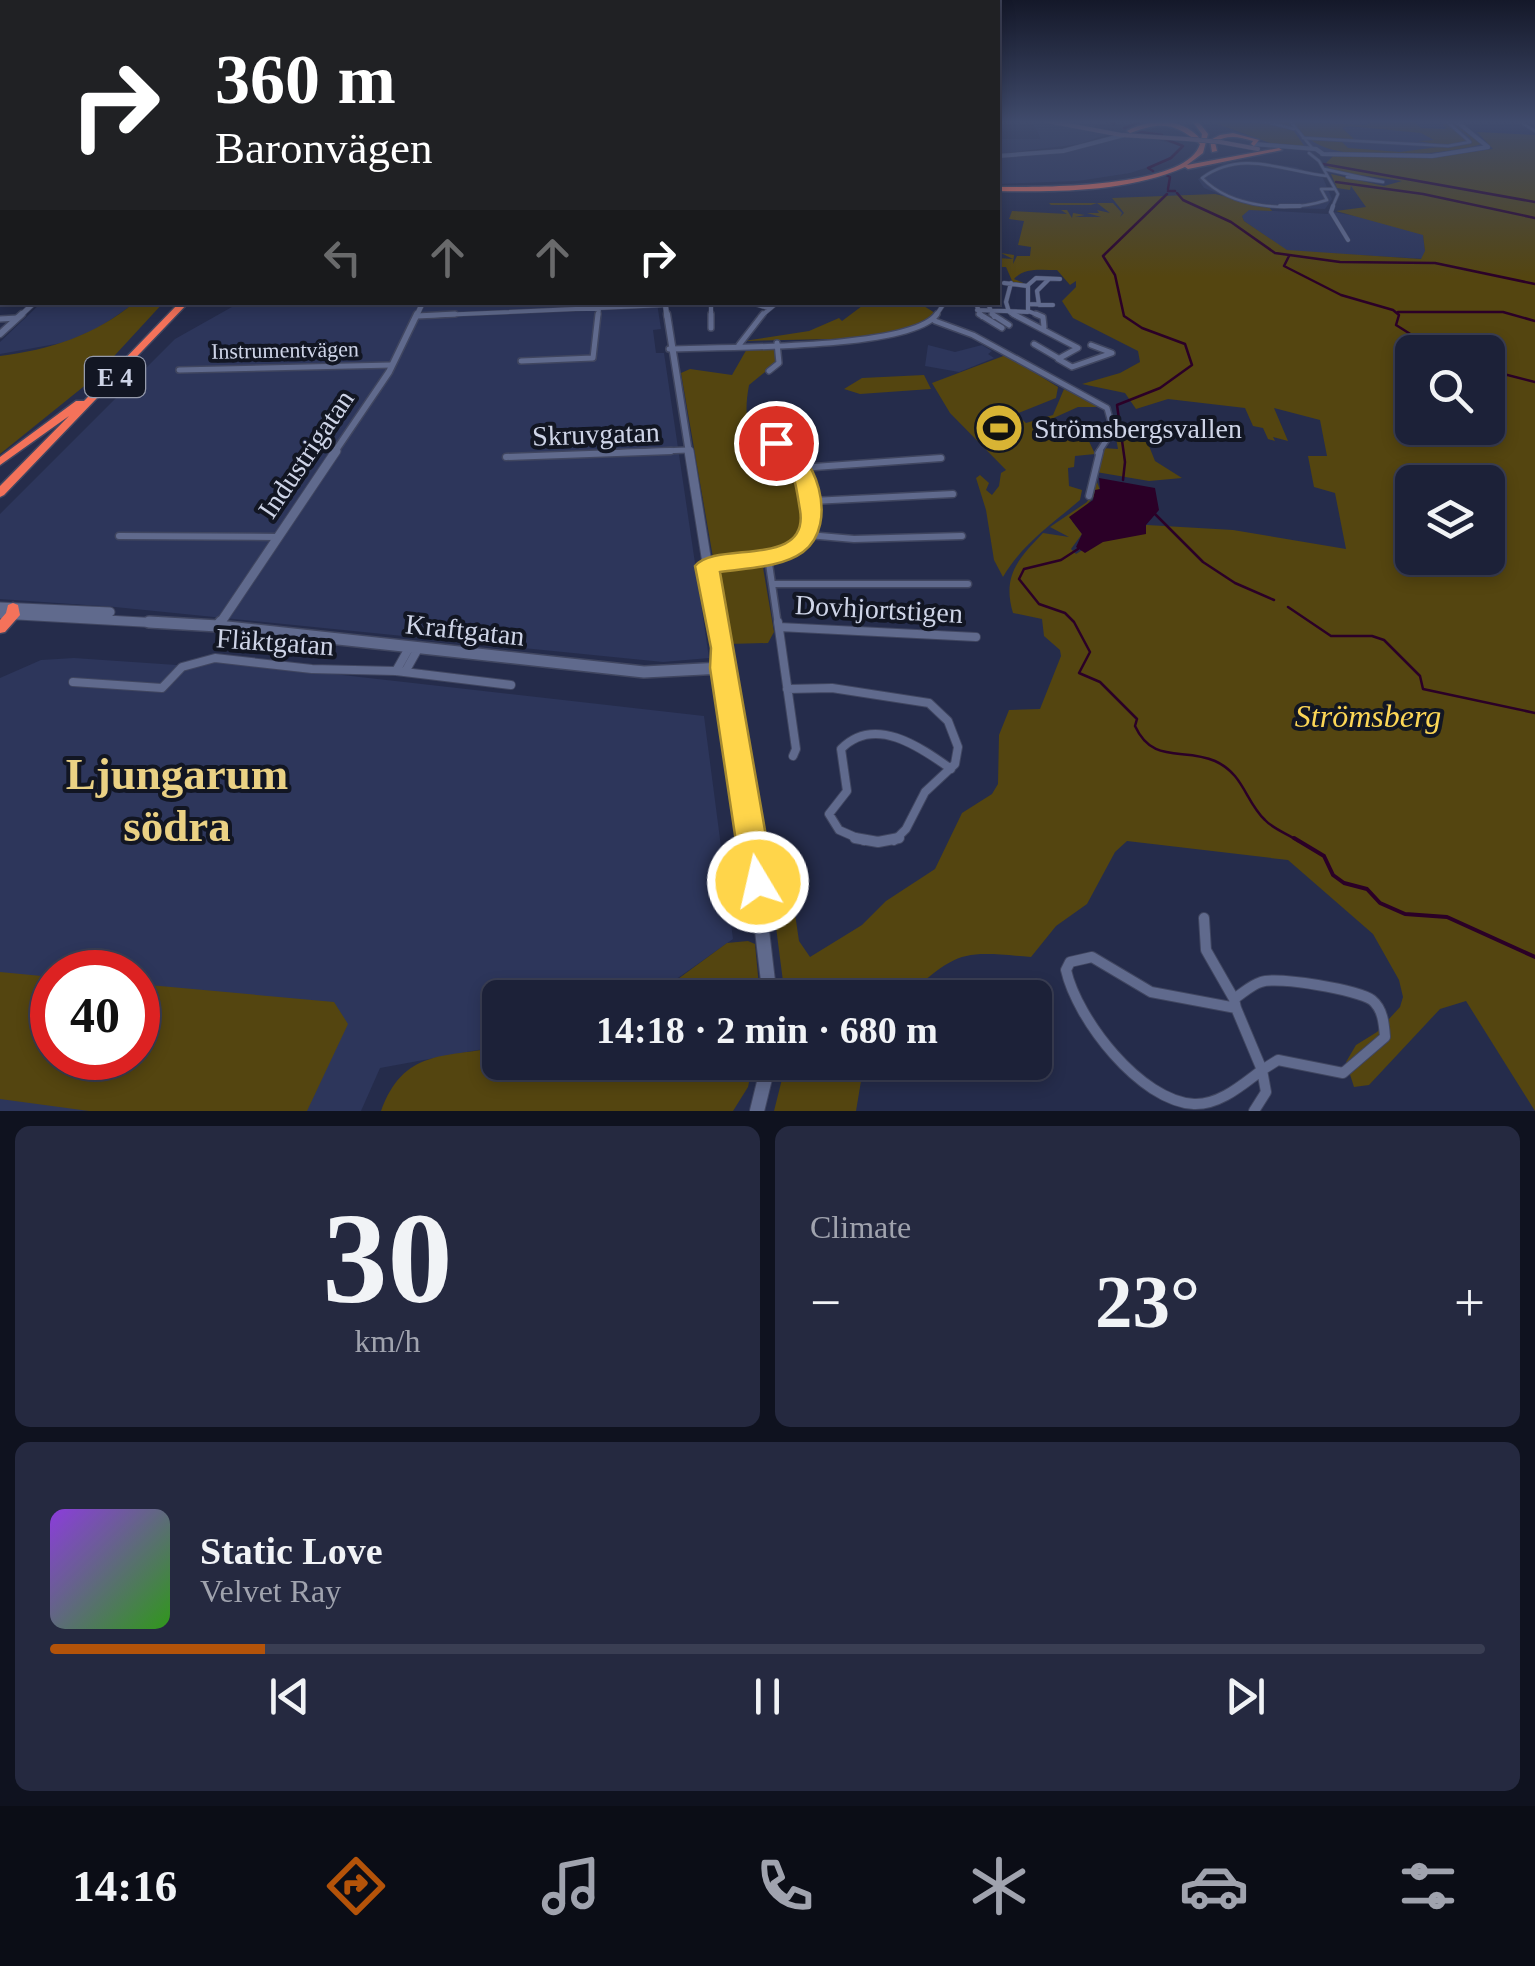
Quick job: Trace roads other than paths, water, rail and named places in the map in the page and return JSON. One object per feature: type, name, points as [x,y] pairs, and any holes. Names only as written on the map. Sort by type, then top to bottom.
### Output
[{"type":"highway","points":[[1000,188],[1078,185],[1150,173]]},
{"type":"highway","points":[[1000,188],[1099,186],[1165,173]]},
{"type":"highway","name":"E 4","points":[[0,482],[176,307]]},
{"type":"highway","name":"E 4","points":[[0,493],[176,307]]},
{"type":"highway","points":[[0,462],[80,403]]},
{"type":"street","points":[[1208,173],[1202,180],[1229,196],[1272,205],[1319,204],[1328,200],[1321,189],[1335,189]]},
{"type":"street","points":[[1310,173],[1327,176]]},
{"type":"street","points":[[1325,173],[1338,197],[1331,212],[1348,240]]},
{"type":"street","points":[[1344,173],[1383,182],[1347,177]]},
{"type":"street","points":[[1028,308],[1029,287],[1036,278],[1060,279]]},
{"type":"street","points":[[1038,290],[1050,282],[1047,278]]},
{"type":"street","points":[[1038,290],[1008,283],[1006,302],[1010,312],[1078,348]]},
{"type":"street","points":[[1038,290],[1039,305]]},
{"type":"street","points":[[1000,300],[1006,302]]},
{"type":"street","points":[[0,334],[32,305]]},
{"type":"street","name":"Industrigatan","points":[[218,626],[392,365],[422,305]]},
{"type":"street","points":[[417,316],[649,305]]},
{"type":"street","points":[[666,305],[758,882],[768,980]]},
{"type":"street","points":[[710,328],[711,305]]},
{"type":"street","points":[[758,305],[769,308]]},
{"type":"street","points":[[739,344],[745,332],[774,305]]},
{"type":"street","points":[[671,347],[880,340],[909,334],[935,321],[944,305]]},
{"type":"street","points":[[976,305],[977,310]]},
{"type":"street","points":[[977,310],[1006,327],[988,305]]},
{"type":"street","points":[[977,310],[1010,312],[1039,305],[1054,306]]},
{"type":"street","points":[[521,361],[593,358],[598,308]]},
{"type":"street","points":[[1028,308],[1042,318],[1042,330]]},
{"type":"street","points":[[0,319],[17,318]]},
{"type":"street","points":[[935,321],[973,335],[1056,384],[1096,399],[1110,414],[1111,434],[1096,456],[1089,496]]},
{"type":"street","points":[[768,371],[779,363],[777,343]]},
{"type":"street","points":[[1034,344],[1072,367],[1113,351],[1094,344],[1058,358]]},
{"type":"street","name":"Instrumentvägen","points":[[178,370],[392,365]]},
{"type":"street","points":[[707,566],[768,558],[793,548],[808,535],[812,501],[792,454],[776,443]]},
{"type":"street","name":"Skruvgatan","points":[[506,457],[688,450]]},
{"type":"street","points":[[800,468],[941,458]]},
{"type":"street","points":[[812,501],[953,494]]},
{"type":"street","points":[[808,535],[854,539],[962,536]]},
{"type":"street","points":[[119,536],[278,537]]},
{"type":"street","points":[[768,558],[796,749],[793,756]]},
{"type":"street","points":[[772,584],[968,584]]},
{"type":"street","name":"Kraftgatan","points":[[4,615],[218,626],[644,672],[723,668]]},
{"type":"street","name":"Dovhjortstigen","points":[[779,627],[976,637]]},
{"type":"street","points":[[401,672],[414,647]]},
{"type":"street","name":"Fläktgatan","points":[[73,682],[162,688],[182,666],[214,658],[511,685]]},
{"type":"street","points":[[787,689],[860,692],[934,705],[956,740],[957,758],[951,769],[925,792],[906,830],[893,842],[866,841],[840,831],[829,814],[848,786],[842,749],[856,736],[873,734],[910,743],[951,769]]},
{"type":"street","points":[[1204,918],[1206,950],[1236,1004],[1244,1034],[1265,1071],[1266,1094],[1254,1111]]},
{"type":"street","points":[[1092,957],[1151,992],[1236,1004],[1263,980],[1287,980],[1360,993],[1376,1002],[1385,1037],[1348,1073],[1330,1074],[1300,1062],[1278,1060],[1265,1071],[1213,1100],[1193,1104],[1171,1099],[1123,1064],[1073,996],[1066,970],[1070,962],[1092,957]]},
{"type":"street","points":[[757,1111],[765,1080]]},
{"type":"waterway","points":[[1372,173],[1535,202]]},
{"type":"waterway","points":[[1166,175],[1170,177],[1168,189]]},
{"type":"waterway","points":[[1336,182],[1423,194],[1535,218]]},
{"type":"waterway","points":[[1168,191],[1175,191]]},
{"type":"waterway","points":[[1177,193],[1183,200],[1231,222],[1275,253],[1340,262],[1435,263],[1535,284]]},
{"type":"waterway","points":[[1123,480],[1125,462],[1117,405],[1160,388],[1192,365],[1185,344],[1142,328],[1124,316],[1115,275],[1103,256],[1167,194]]},
{"type":"waterway","points":[[1289,256],[1284,266],[1341,295],[1393,310],[1399,315],[1396,325],[1412,335]]},
{"type":"waterway","points":[[1398,312],[1503,312],[1535,321]]},
{"type":"waterway","points":[[1505,374],[1535,382]]},
{"type":"waterway","points":[[1154,513],[1203,562],[1235,583],[1274,600]]},
{"type":"waterway","points":[[1078,549],[1061,560],[1024,569],[1019,579],[1039,604],[1065,613],[1074,622],[1090,652],[1079,673],[1100,682],[1137,719],[1135,726],[1151,746],[1225,766],[1265,820],[1298,841]]},
{"type":"waterway","points":[[1288,607],[1331,636],[1372,636],[1384,640],[1420,676],[1423,689],[1535,713]]},
{"type":"waterway","points":[[1294,838],[1324,856],[1333,875],[1344,883],[1367,889],[1380,903],[1405,914],[1447,917],[1535,957]]},
{"type":"place","name":"Strömsbergsvallen","points":[[999,428]]},
{"type":"district","name":"Ljungarum södra","points":[[177,800]]},
{"type":"park label","name":"Strömsberg","points":[[1368,716]]}]
